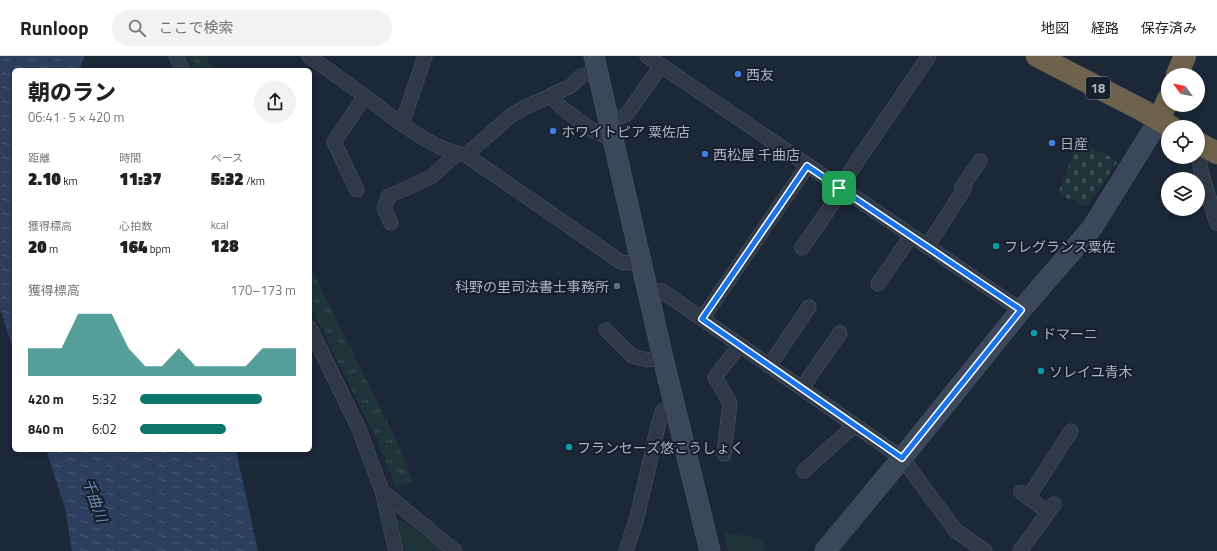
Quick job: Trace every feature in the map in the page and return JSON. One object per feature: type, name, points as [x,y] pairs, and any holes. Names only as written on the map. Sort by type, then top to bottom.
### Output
[{"type":"highway","name":"18","points":[[1037,56],[1161,121]]},
{"type":"highway","points":[[1180,68],[1185,56]]},
{"type":"street","points":[[176,56],[182,68]]},
{"type":"street","points":[[309,56],[402,124],[435,144],[461,155],[621,262],[642,264]]},
{"type":"street","points":[[402,124],[425,56]]},
{"type":"street","points":[[647,56],[1021,310]]},
{"type":"street","points":[[802,248],[929,56]]},
{"type":"street","points":[[391,223],[384,208],[389,196],[431,176],[469,151],[509,117],[524,108],[571,86],[596,63],[649,290],[663,358],[710,551]]},
{"type":"street","points":[[551,96],[562,108],[592,130],[611,131],[627,114],[661,66]]},
{"type":"street","points":[[357,190],[334,142],[364,96]]},
{"type":"street","points":[[825,551],[1021,310],[1092,228],[1161,129]]},
{"type":"street","points":[[1206,147],[1198,155],[1202,175],[1217,223]]},
{"type":"street","points":[[927,247],[964,189],[962,187],[980,161]]},
{"type":"street","points":[[702,319],[807,166]]},
{"type":"street","points":[[878,284],[910,236]]},
{"type":"street","points":[[649,290],[662,291],[902,458],[956,531],[985,551]]},
{"type":"street","points":[[769,366],[809,307]]},
{"type":"street","points":[[606,330],[632,356],[647,360],[663,358]]},
{"type":"street","points":[[312,332],[359,429],[382,491],[396,551]]},
{"type":"street","points":[[802,388],[840,333]]},
{"type":"street","points":[[724,454],[730,403],[715,377],[740,346]]},
{"type":"street","points":[[626,551],[637,517],[663,410],[675,406]]},
{"type":"street","points":[[804,471],[855,424]]},
{"type":"street","points":[[1020,551],[1051,508],[1024,495],[1063,436]]},
{"type":"street","points":[[382,491],[455,551]]},
{"type":"green space","points":[[187,56],[206,56],[212,68],[193,68]]},
{"type":"green space","points":[[1078,141],[1118,161],[1087,207],[1058,194]]},
{"type":"green space","points":[[312,270],[395,437],[413,481],[395,487],[380,446],[312,309]]},
{"type":"green space","points":[[395,517],[409,525],[444,551],[405,551]]},
{"type":"green space","points":[[723,532],[763,539],[765,551],[728,551]]},
{"type":"water","points":[[0,56],[84,56],[81,68],[12,68],[12,346],[0,309]]},
{"type":"water","name":"千曲川","points":[[47,452],[236,452],[258,551],[72,551],[65,508]]},
{"type":"place","name":"西友","points":[[738,74]]},
{"type":"place","name":"ホワイトピア 粟佐店","points":[[553,131]]},
{"type":"place","name":"日産","points":[[1052,143]]},
{"type":"place","name":"西松屋 千曲店","points":[[705,154]]},
{"type":"place","name":"フレグランス粟佐","points":[[996,246]]},
{"type":"place","name":"科野の里司法書士事務所","points":[[617,286]]},
{"type":"place","name":"ドマーニ","points":[[1034,333]]},
{"type":"place","name":"ソレイユ青木","points":[[1041,371]]},
{"type":"place","name":"フランセーズ悠こうしょく","points":[[569,447]]},
{"type":"route","points":[[807,166],[839,188],[1021,310],[902,458],[702,319],[807,166]]}]
